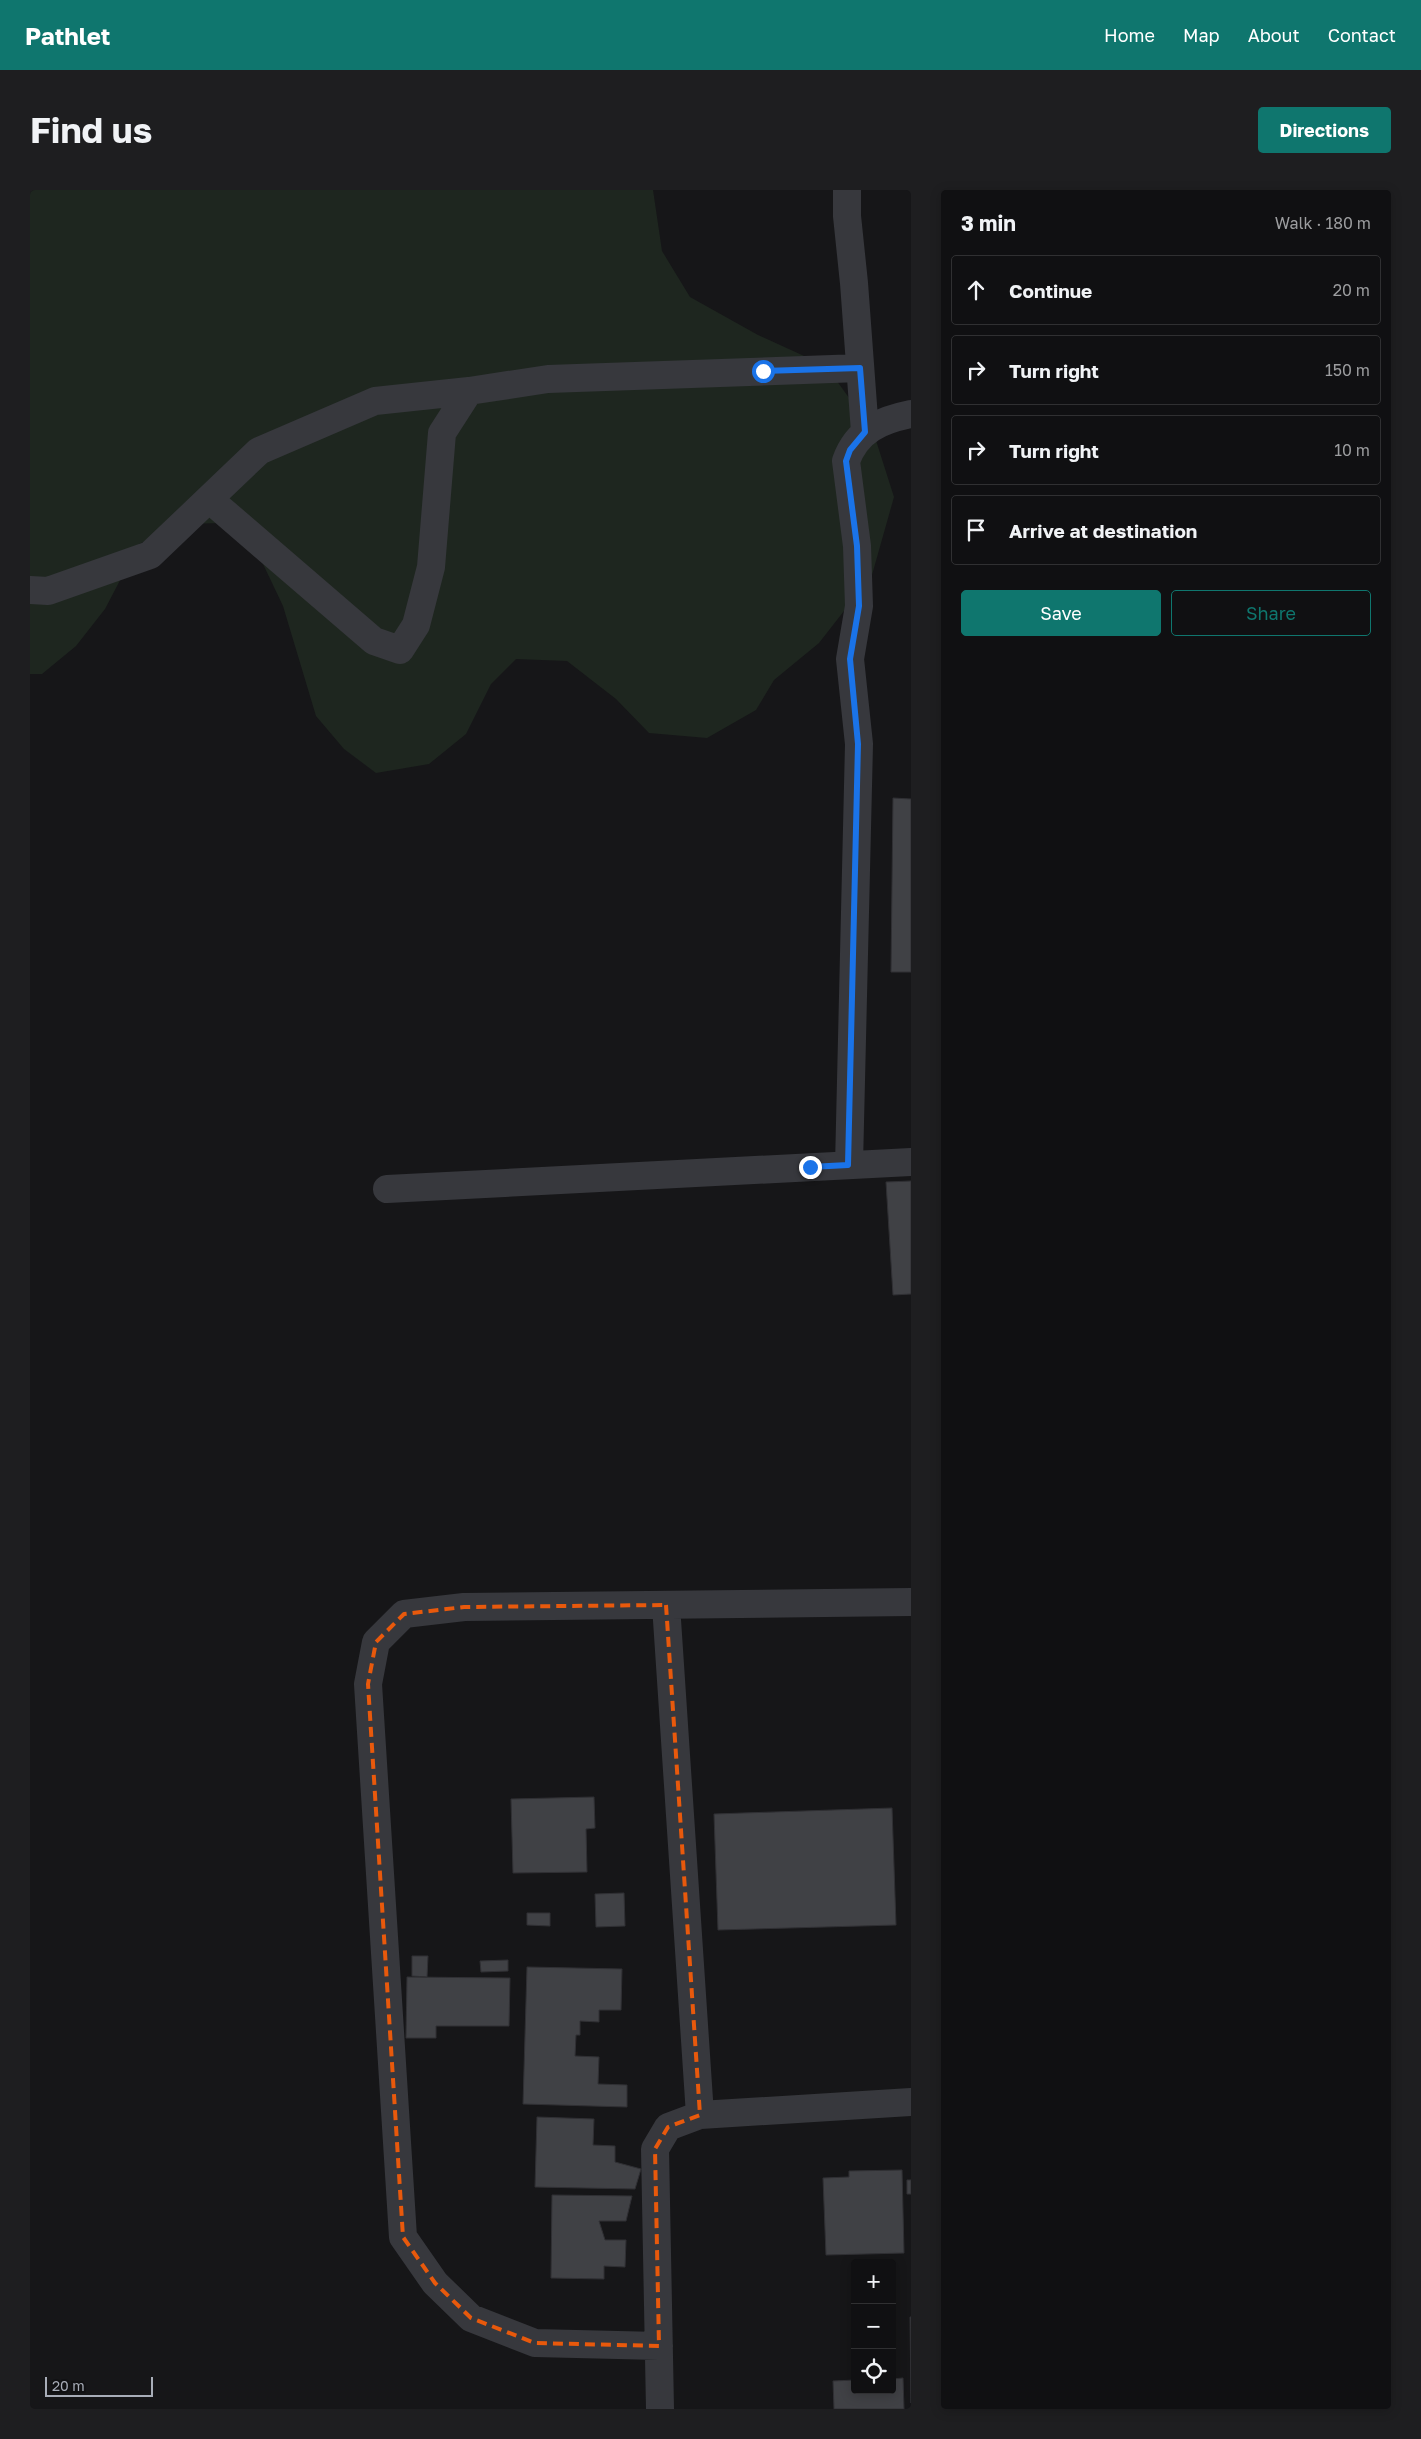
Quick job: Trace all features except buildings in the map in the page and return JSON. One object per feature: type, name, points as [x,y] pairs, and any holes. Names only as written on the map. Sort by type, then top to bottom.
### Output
[{"type":"street","points":[[846,190],[846,216],[854,283],[865,432]]},
{"type":"street","points":[[30,590],[48,591],[150,555],[258,451],[375,401],[548,379],[860,368]]},
{"type":"street","points":[[209,499],[374,641],[400,650],[416,625],[431,567],[442,432],[469,390]]},
{"type":"street","points":[[848,1165],[858,744],[850,659],[859,606],[857,546],[846,461],[850,450],[865,432],[886,419],[911,414]]},
{"type":"street","points":[[386,1189],[911,1162]]},
{"type":"street","points":[[659,2346],[535,2343],[472,2318],[435,2284],[403,2237],[368,1684],[376,1642],[404,1614],[464,1607],[911,1602]]},
{"type":"street","points":[[666,1605],[700,2115]]},
{"type":"street","points":[[660,2409],[655,2149],[668,2127],[700,2115],[911,2102]]},
{"type":"highlighted area","points":[[666,1605],[700,2115],[668,2127],[655,2149],[659,2346],[535,2343],[471,2318],[435,2283],[403,2237],[368,1684],[376,1642],[404,1614],[464,1607]]},
{"type":"shaded area","points":[[30,190],[653,190],[662,251],[690,297],[758,335],[826,366],[873,431],[894,497],[872,575],[819,643],[774,680],[756,710],[707,738],[649,733],[616,699],[567,661],[516,659],[491,684],[466,734],[429,764],[376,773],[344,749],[316,716],[283,606],[253,543],[221,523],[185,524],[139,544],[105,609],[76,646],[42,674],[30,674]]},
{"type":"route","points":[[763,371],[860,368],[865,432],[850,450],[846,461],[857,546],[859,606],[850,659],[858,744],[848,1165],[810,1167]]}]
